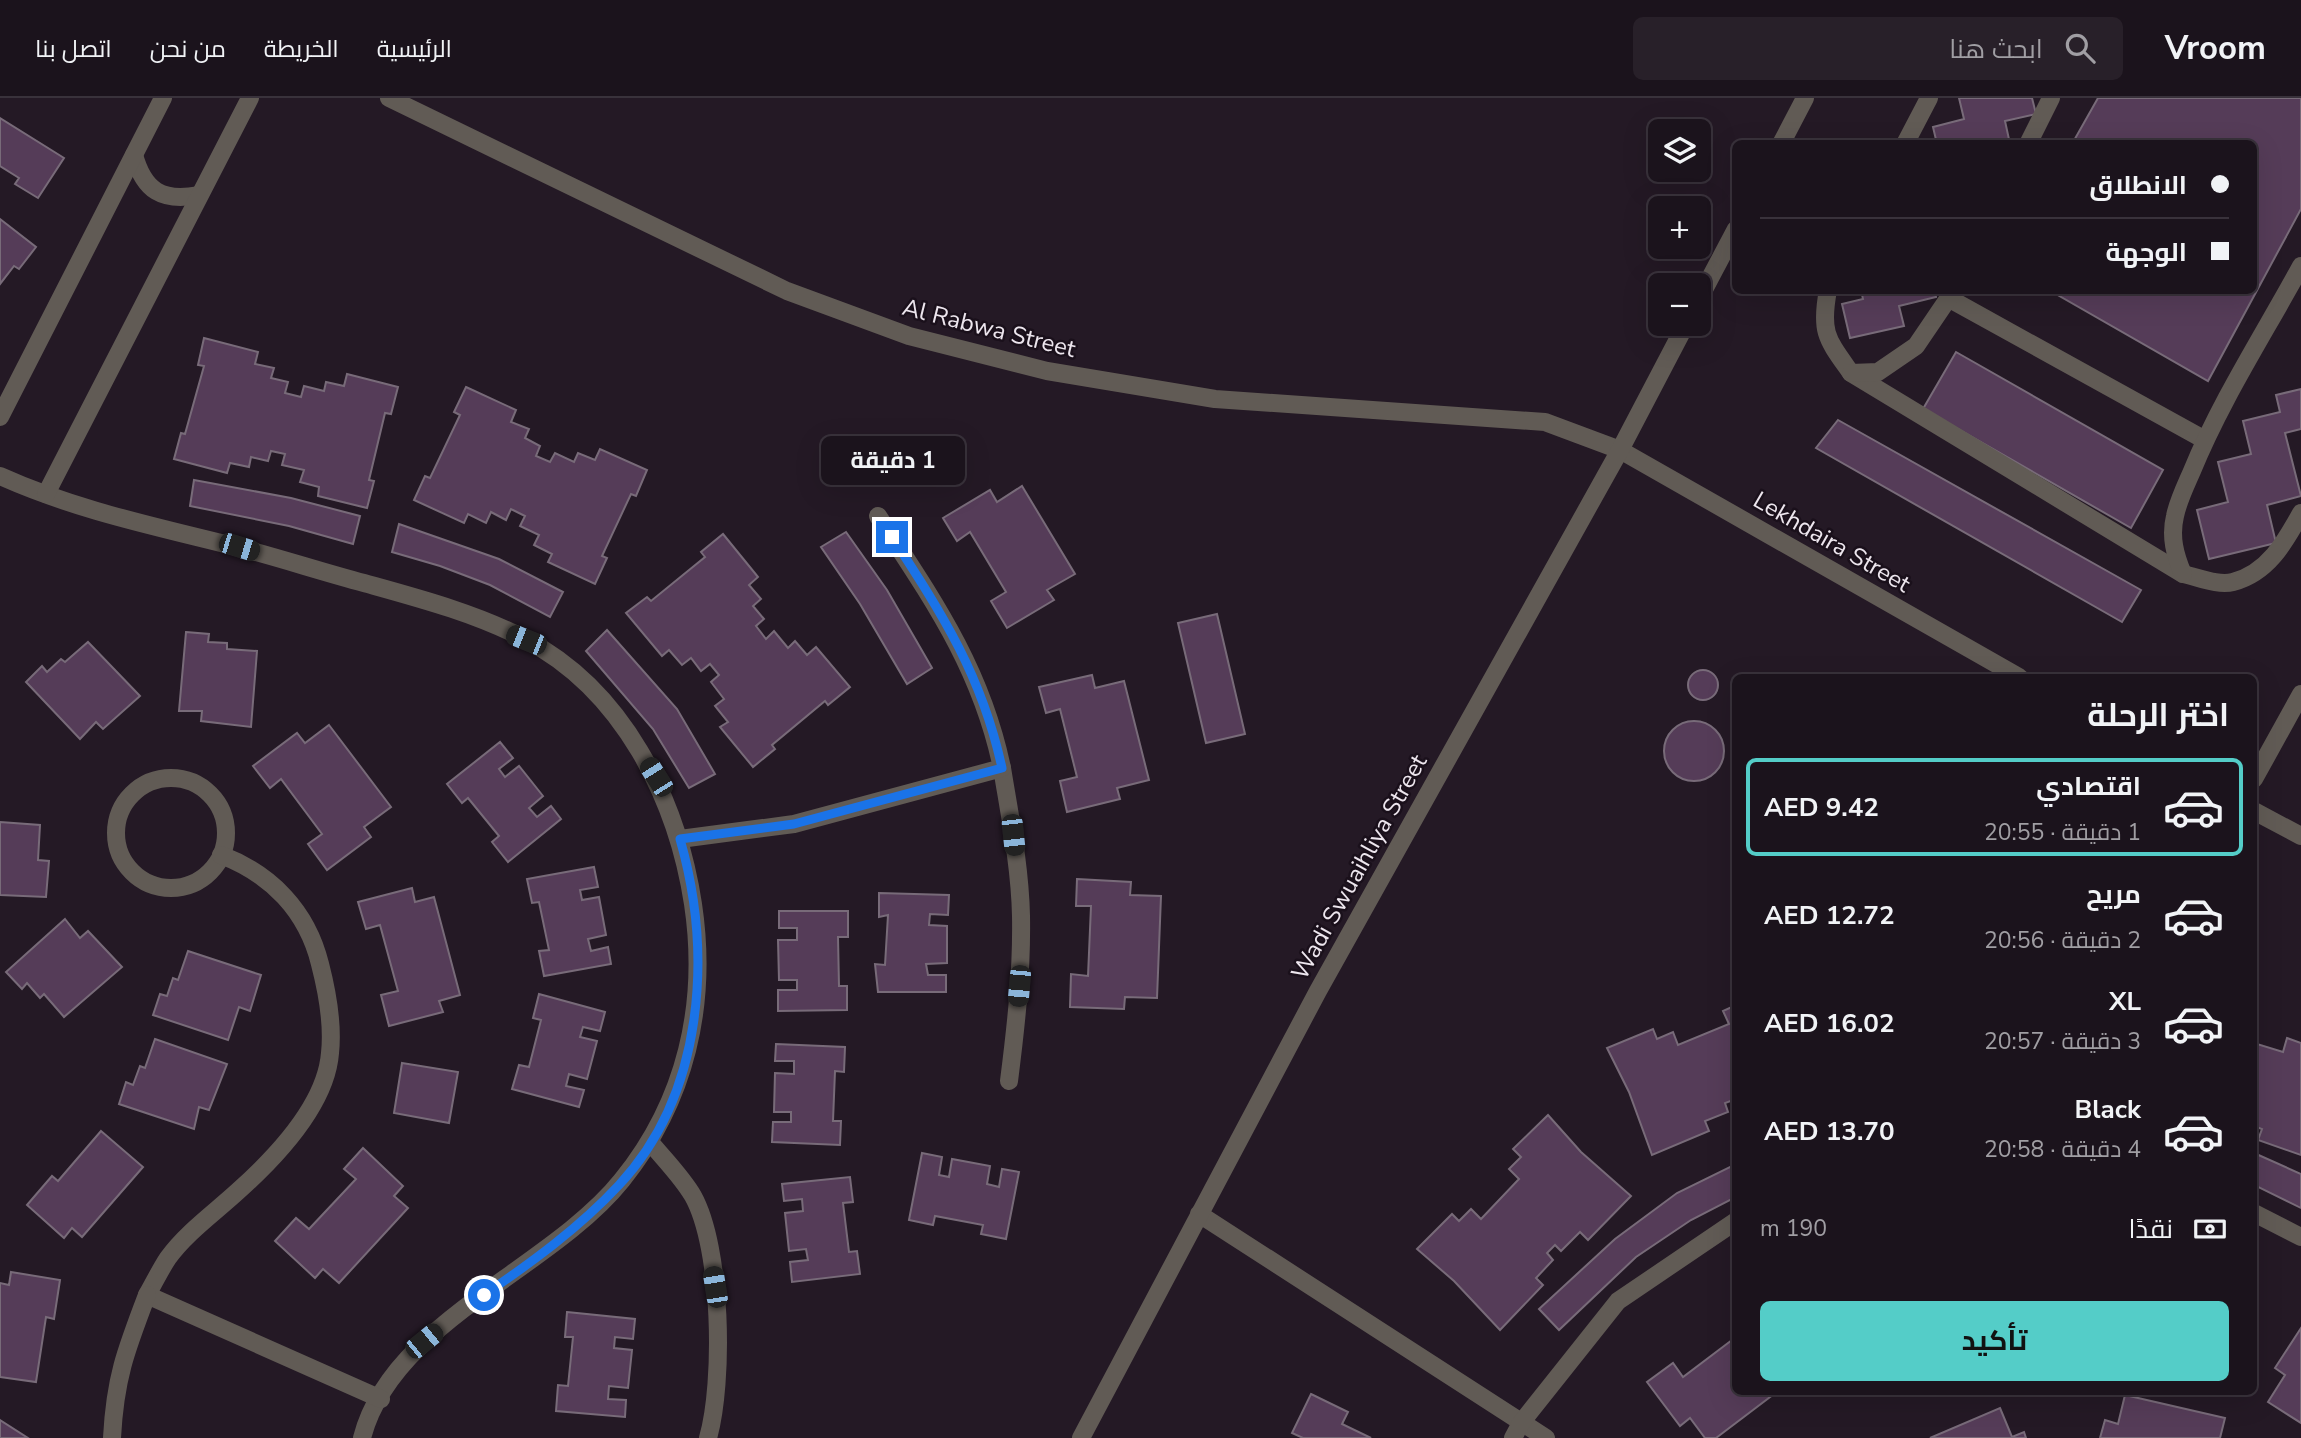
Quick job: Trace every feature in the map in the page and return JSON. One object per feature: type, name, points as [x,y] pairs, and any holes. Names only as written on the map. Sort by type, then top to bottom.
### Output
[{"type":"street","points":[[0,417],[163,98]]},
{"type":"street","points":[[46,494],[250,98]]},
{"type":"street","name":"Al Rabwa Street","points":[[389,98],[787,291],[909,336],[1047,371],[1215,399],[1545,422],[1620,450]]},
{"type":"street","points":[[1783,140],[1805,98]]},
{"type":"street","points":[[1907,140],[1930,98]]},
{"type":"street","points":[[2030,140],[2051,98]]},
{"type":"street","points":[[135,155],[139,172],[149,186],[164,196],[182,198],[199,195]]},
{"type":"street","points":[[1711,276],[1732,237]]},
{"type":"street","points":[[2183,574],[2174,554],[2174,517],[2205,440],[2301,267]]},
{"type":"street","points":[[1827,294],[1822,319],[1828,339],[1851,373],[2183,574],[2231,583],[2259,570],[2282,548],[2301,513]]},
{"type":"street","points":[[1851,373],[1878,372],[1908,353],[1916,346],[1952,295],[2205,440]]},
{"type":"street","name":"Wadi Swuaihliya Street","points":[[1081,1438],[1318,990],[1620,450],[1680,336]]},
{"type":"street","name":"Lekhdaira Street","points":[[1620,450],[2014,674]]},
{"type":"street","points":[[0,477],[157,528],[239,547],[399,593],[460,612],[526,640],[563,665],[609,710],[656,777],[674,817],[687,866],[695,921],[698,980],[694,1016],[681,1078],[650,1142],[621,1183],[570,1232],[424,1341],[390,1381],[362,1438]]},
{"type":"street","points":[[878,516],[948,624],[975,676],[995,736],[1013,835],[1021,913],[1021,964],[1009,1081]]},
{"type":"street","points":[[2257,774],[2301,694]]},
{"type":"street","points":[[680,839],[794,824],[1002,768]]},
{"type":"street","points":[[173,778],[194,783],[211,795],[222,813],[226,834],[221,855],[209,872],[192,883],[173,887],[153,884],[135,874],[122,858],[116,839],[121,809],[133,792],[151,781],[173,778]]},
{"type":"street","points":[[2257,813],[2301,836]]},
{"type":"street","points":[[112,1438],[117,1381],[124,1352],[147,1295],[169,1257],[268,1162],[301,1123],[319,1089],[330,1055],[325,980],[316,949],[301,915],[274,884],[247,865],[221,855]]},
{"type":"street","points":[[650,1142],[692,1195],[705,1223],[715,1287],[716,1366],[713,1421],[708,1438]]},
{"type":"street","points":[[1199,1214],[1517,1430],[1546,1438]]},
{"type":"street","points":[[2257,1215],[2301,1237]]},
{"type":"street","points":[[1517,1430],[1618,1301],[1732,1224]]},
{"type":"street","points":[[147,1295],[381,1399]]},
{"type":"building","points":[[1959,98],[2032,98],[2036,114],[2005,121],[2009,140],[1936,140],[1933,127],[1964,119]]},
{"type":"building","points":[[2098,98],[2301,98],[2301,209],[2257,290],[2257,140],[2074,140]]},
{"type":"building","points":[[0,118],[64,158],[38,198],[15,184],[19,178],[0,166]]},
{"type":"building","points":[[0,219],[36,247],[19,269],[14,266],[0,284]]},
{"type":"building","points":[[1862,294],[1936,294],[1936,297],[1899,306],[1904,326],[1850,338],[1842,304],[1863,299]]},
{"type":"building","points":[[2056,294],[2255,294],[2208,381]]},
{"type":"building","points":[[204,338],[258,352],[255,364],[274,368],[271,378],[288,382],[285,393],[301,397],[304,386],[324,391],[326,382],[344,386],[347,374],[398,387],[391,414],[385,413],[369,480],[374,481],[367,508],[318,496],[319,487],[300,482],[304,470],[282,465],[285,454],[271,451],[268,461],[251,457],[249,467],[230,463],[227,473],[174,459],[181,433],[185,434],[204,366],[198,365]]},
{"type":"building","points":[[1956,352],[2163,470],[2131,528],[1923,409]]},
{"type":"building","points":[[466,387],[516,410],[511,422],[529,429],[525,438],[540,446],[536,456],[550,462],[555,453],[574,462],[578,453],[595,460],[600,449],[647,470],[636,496],[631,494],[602,556],[607,558],[595,584],[548,562],[552,554],[534,545],[539,535],[520,526],[525,516],[511,509],[506,520],[491,512],[486,523],[468,514],[464,523],[414,500],[425,476],[430,478],[460,415],[454,412]]},
{"type":"building","points":[[2301,389],[2301,429],[2285,433],[2301,496],[2267,505],[2276,543],[2209,559],[2197,510],[2228,502],[2218,462],[2251,454],[2243,421],[2280,412],[2276,395]]},
{"type":"building","points":[[1838,420],[2141,590],[2122,622],[1816,448]]},
{"type":"building","points":[[194,480],[291,498],[360,516],[353,544],[289,526],[190,506]]},
{"type":"building","points":[[1022,486],[1075,574],[1047,590],[1054,600],[1007,628],[991,601],[1006,592],[970,532],[957,541],[943,518],[990,490],[997,502]]},
{"type":"building","points":[[399,524],[499,559],[563,592],[550,617],[490,585],[392,552]]},
{"type":"building","points":[[846,532],[887,590],[932,668],[907,684],[860,604],[821,547]]},
{"type":"building","points":[[723,534],[758,577],[749,585],[761,599],[753,606],[764,619],[756,626],[766,639],[774,631],[788,648],[795,641],[807,655],[816,647],[850,687],[828,705],[825,701],[772,745],[775,749],[753,767],[720,727],[728,722],[715,706],[724,699],[711,682],[719,675],[710,664],[701,671],[691,658],[682,665],[669,650],[662,656],[626,613],[647,597],[651,601],[705,557],[701,552]]},
{"type":"building","points":[[1217,614],[1245,734],[1206,743],[1178,623]]},
{"type":"building","points":[[607,630],[677,709],[715,774],[689,788],[653,729],[586,651]]},
{"type":"building","points":[[186,632],[209,634],[208,642],[227,643],[227,649],[257,651],[251,727],[201,721],[202,711],[179,711]]},
{"type":"building","points":[[88,642],[140,696],[103,729],[96,722],[80,739],[26,682],[42,666],[47,672],[61,659],[65,662]]},
{"type":"building","points":[[1703,670],[1713,675],[1718,685],[1713,695],[1703,700],[1693,695],[1688,685],[1693,675]]},
{"type":"building","points":[[1092,675],[1095,688],[1124,681],[1149,780],[1117,788],[1120,799],[1067,812],[1060,781],[1077,777],[1060,709],[1046,713],[1039,687]]},
{"type":"building","points":[[1688,721],[1700,721],[1719,734],[1724,751],[1722,763],[1711,776],[1700,781],[1688,781],[1669,768],[1664,757],[1664,745],[1677,726]]},
{"type":"building","points":[[329,725],[391,807],[364,827],[371,837],[327,870],[308,844],[322,834],[281,779],[270,788],[253,766],[297,733],[305,743]]},
{"type":"building","points":[[500,742],[513,758],[499,769],[505,777],[519,766],[543,796],[529,808],[537,817],[551,806],[561,819],[508,862],[492,842],[499,836],[468,798],[462,803],[447,784]]},
{"type":"building","points":[[0,822],[40,825],[38,860],[49,861],[46,897],[0,895]]},
{"type":"building","points":[[594,867],[598,887],[580,890],[582,900],[599,897],[606,935],[588,939],[591,951],[608,947],[611,964],[544,976],[539,951],[549,950],[539,902],[532,903],[527,879]]},
{"type":"building","points":[[1077,879],[1131,882],[1130,895],[1161,896],[1157,998],[1125,997],[1124,1009],[1070,1007],[1071,974],[1088,976],[1091,906],[1076,906]]},
{"type":"building","points":[[412,888],[415,902],[434,897],[460,995],[439,1001],[443,1012],[389,1026],[381,995],[398,991],[380,925],[366,929],[358,902]]},
{"type":"building","points":[[879,893],[949,895],[948,915],[930,914],[929,925],[947,926],[947,963],[926,964],[928,975],[946,975],[946,992],[878,992],[875,964],[885,965],[888,915],[879,917]]},
{"type":"building","points":[[779,911],[848,911],[848,937],[838,937],[839,986],[847,986],[847,1010],[778,1011],[778,990],[797,990],[797,980],[779,980],[778,940],[797,940],[797,928],[779,928]]},
{"type":"building","points":[[65,919],[80,938],[88,931],[122,967],[64,1017],[44,994],[40,998],[27,983],[22,989],[6,972]]},
{"type":"building","points":[[188,951],[261,975],[250,1011],[239,1007],[228,1040],[153,1015],[160,994],[167,996],[173,978],[178,980]]},
{"type":"building","points":[[539,994],[605,1012],[600,1031],[583,1027],[580,1037],[597,1041],[587,1079],[569,1074],[566,1086],[584,1090],[579,1107],[512,1089],[519,1065],[529,1067],[541,1020],[533,1018]]},
{"type":"building","points":[[1732,1007],[1732,1100],[1725,1103],[1728,1112],[1705,1121],[1709,1131],[1652,1155],[1629,1092],[1607,1048],[1653,1029],[1657,1039],[1673,1032],[1678,1045],[1729,1024],[1723,1011]]},
{"type":"building","points":[[2287,1038],[2301,1043],[2301,1155],[2258,1140],[2262,1129],[2257,1127],[2257,1044],[2283,1052]]},
{"type":"building","points":[[155,1039],[227,1064],[209,1110],[199,1107],[194,1129],[119,1104],[126,1082],[133,1085],[140,1066],[145,1068]]},
{"type":"building","points":[[776,1044],[845,1047],[844,1072],[835,1071],[833,1121],[841,1121],[840,1145],[772,1142],[773,1122],[791,1122],[791,1112],[774,1112],[775,1073],[794,1074],[794,1061],[775,1061]]},
{"type":"building","points":[[402,1063],[458,1072],[449,1123],[394,1113]]},
{"type":"building","points":[[1548,1115],[1581,1152],[1631,1196],[1588,1240],[1580,1232],[1561,1251],[1555,1245],[1547,1253],[1553,1260],[1536,1278],[1543,1285],[1500,1330],[1454,1281],[1417,1249],[1452,1214],[1459,1221],[1471,1209],[1481,1219],[1519,1179],[1509,1169],[1521,1157],[1513,1149]]},
{"type":"building","points":[[101,1131],[143,1167],[82,1237],[72,1228],[64,1238],[27,1205],[52,1176],[58,1181]]},
{"type":"building","points":[[363,1148],[403,1186],[394,1196],[408,1208],[339,1283],[323,1269],[315,1278],[275,1241],[296,1218],[309,1229],[356,1179],[344,1169]]},
{"type":"building","points":[[922,1153],[942,1157],[939,1175],[949,1177],[952,1159],[990,1166],[987,1184],[999,1187],[1002,1169],[1019,1172],[1006,1239],[981,1234],[983,1225],[935,1216],[933,1225],[909,1220]]},
{"type":"building","points":[[2257,1154],[2301,1174],[2301,1208],[2257,1186]]},
{"type":"building","points":[[1732,1166],[1732,1199],[1691,1220],[1636,1257],[1559,1330],[1539,1309],[1615,1239],[1677,1193]]},
{"type":"building","points":[[850,1177],[853,1202],[843,1203],[849,1252],[857,1251],[860,1274],[792,1282],[790,1262],[808,1260],[806,1249],[789,1251],[785,1213],[803,1211],[802,1199],[784,1201],[782,1184]]},
{"type":"building","points":[[11,1272],[60,1280],[54,1319],[46,1317],[36,1382],[0,1377],[0,1283],[9,1285]]},
{"type":"building","points":[[567,1312],[635,1319],[633,1339],[615,1337],[614,1348],[632,1350],[628,1388],[609,1386],[608,1399],[626,1400],[625,1417],[556,1411],[558,1385],[568,1386],[573,1337],[565,1337]]},
{"type":"building","points":[[2301,1328],[2301,1423],[2268,1402],[2285,1375],[2275,1368]]},
{"type":"building","points":[[1732,1340],[1732,1395],[1773,1395],[1716,1438],[1705,1438],[1690,1418],[1680,1426],[1647,1382],[1673,1363],[1683,1377]]},
{"type":"building","points":[[1311,1394],[1348,1412],[1342,1424],[1371,1438],[1303,1438],[1292,1433]]},
{"type":"building","points":[[2125,1395],[2225,1418],[2220,1438],[2100,1438],[2105,1420],[2118,1424]]},
{"type":"building","points":[[2000,1408],[2012,1437],[2024,1432],[2026,1438],[1930,1438]]},
{"type":"building","points":[[0,1420],[28,1438],[0,1438]]},
{"type":"route","points":[[484,1295],[570,1232],[621,1183],[656,1135],[681,1078],[693,1028],[698,980],[695,921],[680,839],[794,824],[1002,768],[995,736],[975,676],[948,624],[892,537]]}]
